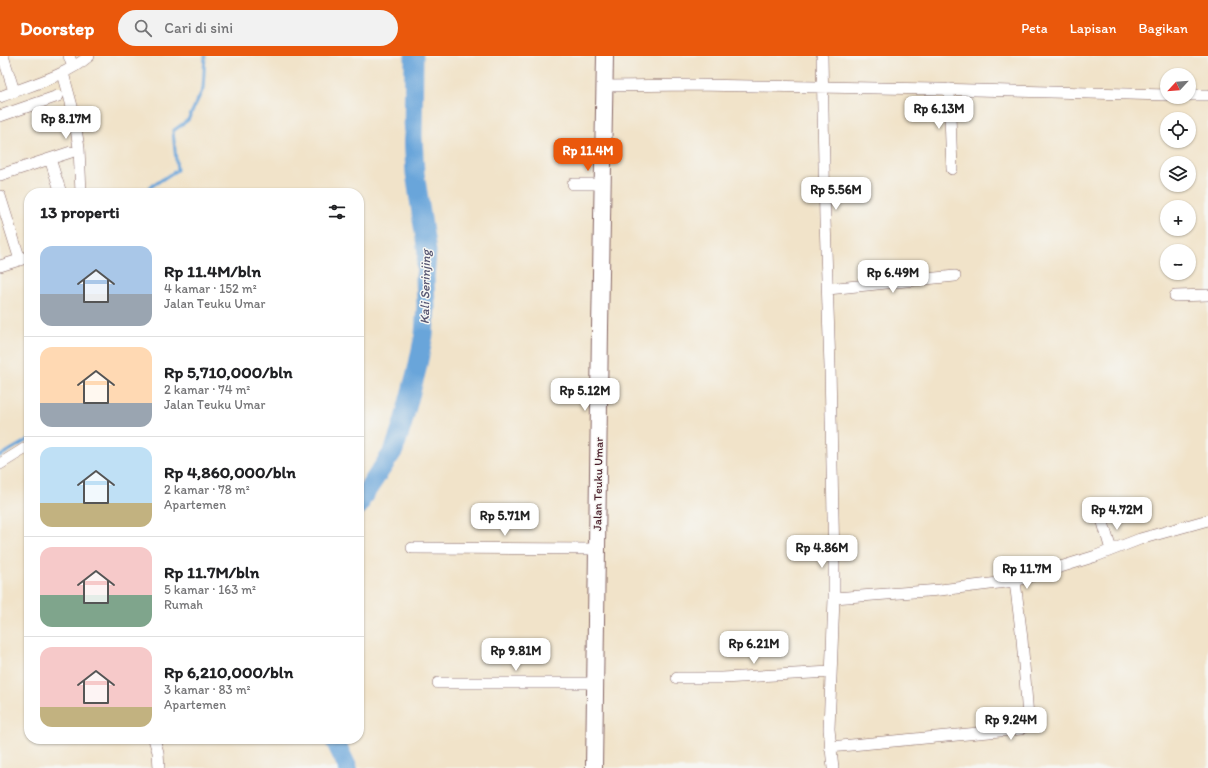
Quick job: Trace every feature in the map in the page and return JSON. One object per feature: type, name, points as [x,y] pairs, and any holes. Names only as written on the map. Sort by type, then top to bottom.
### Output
[{"type":"main road","name":"Jalan Teuku Umar","points":[[594,768],[594,683],[605,56]]},
{"type":"street","points":[[3,56],[14,91]]},
{"type":"street","points":[[69,56],[73,67]]},
{"type":"street","points":[[0,97],[14,91],[65,79],[73,67],[81,63],[89,56]]},
{"type":"street","points":[[822,56],[832,464],[834,598],[829,729],[833,768]]},
{"type":"street","points":[[65,79],[73,110],[79,148],[81,188]]},
{"type":"street","points":[[605,86],[694,85],[949,89],[1160,95]]},
{"type":"street","points":[[949,89],[952,170]]},
{"type":"street","points":[[1196,95],[1208,95]]},
{"type":"street","points":[[0,116],[58,96]]},
{"type":"street","points":[[0,175],[71,152]]},
{"type":"street","points":[[50,159],[59,188]]},
{"type":"street","points":[[573,184],[603,184]]},
{"type":"street","points":[[0,196],[24,258],[0,266]]},
{"type":"street","points":[[828,289],[955,276]]},
{"type":"street","points":[[1175,296],[1208,295]]},
{"type":"street","points":[[0,464],[24,449]]},
{"type":"street","points":[[1102,519],[1111,550]]},
{"type":"street","points":[[834,598],[940,590],[1015,581],[1140,539],[1208,520]]},
{"type":"street","points":[[412,548],[597,549]]},
{"type":"street","points":[[830,748],[1021,729],[1024,727],[1028,721],[1028,717],[1022,639],[1015,581]]},
{"type":"street","points":[[677,678],[722,678],[831,672]]},
{"type":"street","points":[[438,684],[594,683]]},
{"type":"street","points":[[156,744],[158,752],[159,768]]},
{"type":"waterway","points":[[149,188],[177,170],[173,131],[188,120],[203,89],[205,56]]},
{"type":"waterway","name":"Kali Serinjing","points":[[364,495],[394,450],[417,369],[424,335],[427,252],[415,173],[413,137],[414,56]]},
{"type":"waterway","points":[[0,456],[24,442]]},
{"type":"waterway","name":"Kali Serinjing","points":[[336,744],[348,768]]}]
